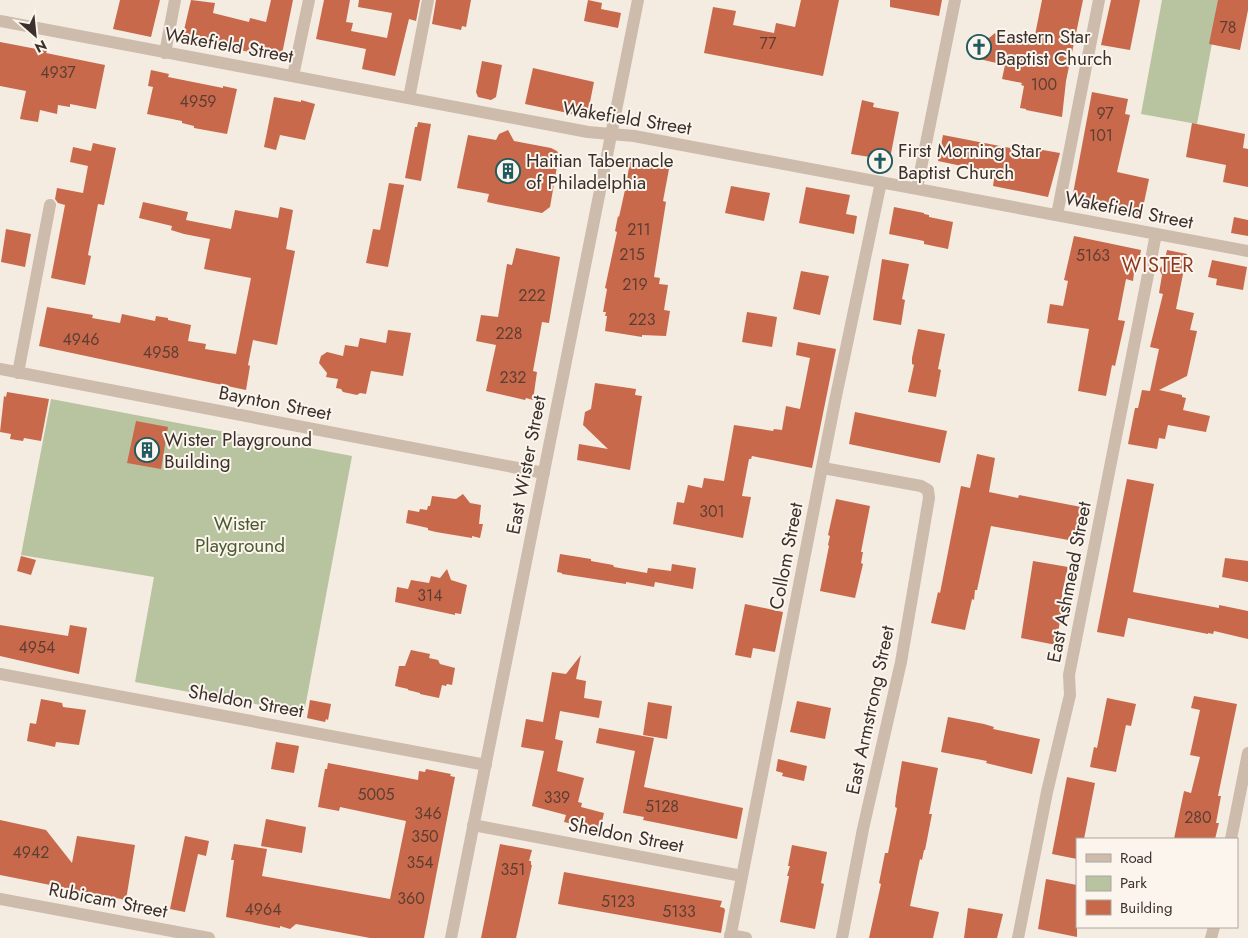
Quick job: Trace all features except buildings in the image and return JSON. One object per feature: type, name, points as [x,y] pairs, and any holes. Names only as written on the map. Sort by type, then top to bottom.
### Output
[{"type":"street","points":[[165,52],[175,0]]},
{"type":"street","points":[[293,76],[308,0]]},
{"type":"street","points":[[409,98],[428,0]]},
{"type":"street","name":"East Wister Street","points":[[451,938],[638,0]]},
{"type":"street","points":[[917,188],[955,0]]},
{"type":"street","points":[[1056,215],[1099,0]]},
{"type":"street","name":"Wakefield Street","points":[[0,21],[588,132],[634,136],[1248,251]]},
{"type":"street","name":"Collom Street","points":[[730,936],[880,182]]},
{"type":"street","points":[[18,372],[50,205]]},
{"type":"street","name":"East Ashmead Street","points":[[1018,938],[1046,792],[1070,695],[1069,675],[1156,234]]},
{"type":"street","name":"Baynton Street","points":[[0,369],[544,473]]},
{"type":"street","name":"East Armstrong Street","points":[[823,468],[921,486],[928,490],[929,498],[901,662],[863,829],[842,938]]},
{"type":"street","name":"Sheldon Street","points":[[0,674],[486,764]]},
{"type":"street","points":[[1231,838],[1248,753]]},
{"type":"street","name":"Sheldon Street","points":[[473,825],[742,876]]},
{"type":"street","name":"Rubicam Street","points":[[0,899],[208,938]]},
{"type":"street","points":[[730,936],[746,938]]},
{"type":"green space","points":[[1162,0],[1220,0],[1197,124],[1141,114]]},
{"type":"green space","name":"Wister Playground","points":[[51,399],[352,456],[304,713],[135,682],[154,577],[21,555]]},
{"type":"place","name":"Eastern Star Baptist Church","points":[[979,47]]},
{"type":"place","name":"First Morning Star Baptist Church","points":[[880,161]]},
{"type":"place","name":"Haitian Tabernacle of Philadelphia","points":[[508,171]]},
{"type":"place","name":"Wister Playground Building","points":[[147,450]]},
{"type":"district","name":"WISTER","points":[[1158,265]]}]
